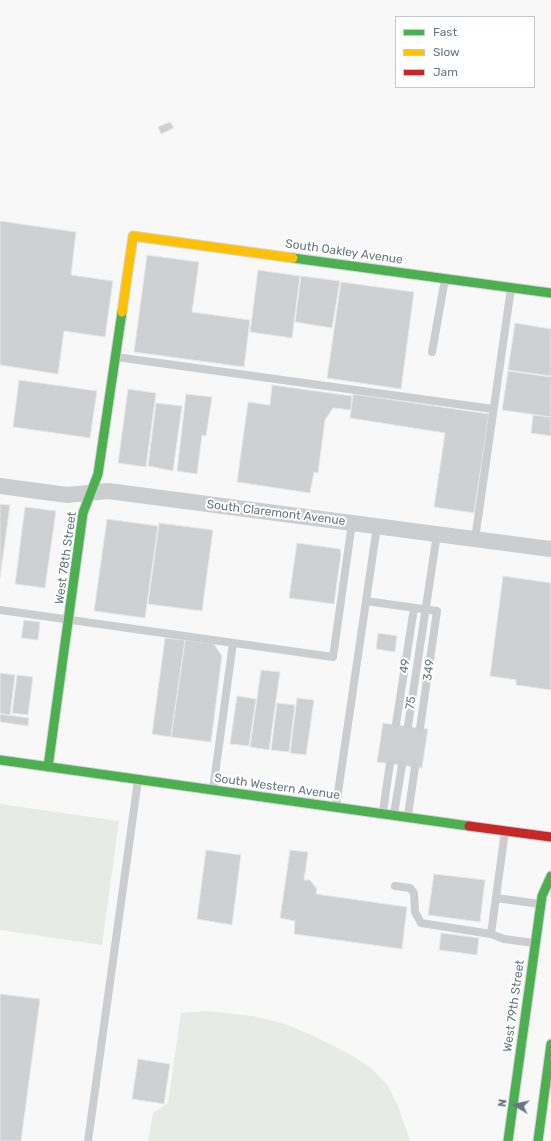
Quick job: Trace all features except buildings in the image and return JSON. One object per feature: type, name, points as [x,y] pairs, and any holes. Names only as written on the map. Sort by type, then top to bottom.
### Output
[{"type":"street","name":"South Oakley Avenue","points":[[133,236],[551,292]]},
{"type":"street","name":"West 78th Street","points":[[48,767],[83,513],[98,474],[133,236]]},
{"type":"street","name":"South Claremont Avenue","points":[[0,486],[67,495],[108,491],[551,549]]},
{"type":"street","name":"South Western Avenue","points":[[0,760],[551,837]]},
{"type":"street","name":"West 79th Street","points":[[508,1141],[542,896],[551,876]]},
{"type":"street","points":[[538,1141],[547,1106],[551,1045]]},
{"type":"lane","points":[[432,352],[446,278]]},
{"type":"lane","points":[[475,539],[512,287]]},
{"type":"lane","points":[[115,357],[493,409]]},
{"type":"lane","points":[[0,610],[333,657],[352,523]]},
{"type":"lane","points":[[336,807],[377,526]]},
{"type":"lane","name":"75","points":[[408,726],[437,534]]},
{"type":"lane","points":[[366,601],[426,609]]},
{"type":"lane","name":"49","points":[[396,724],[414,608]]},
{"type":"lane","name":"349","points":[[420,728],[437,611],[426,609]]},
{"type":"lane","points":[[213,790],[232,643]]},
{"type":"lane","points":[[382,814],[390,764]]},
{"type":"lane","points":[[394,815],[402,765]]},
{"type":"lane","points":[[408,817],[415,767]]},
{"type":"lane","points":[[88,1141],[138,780]]},
{"type":"lane","points":[[491,934],[505,831]]},
{"type":"lane","points":[[394,886],[410,888],[414,893],[414,912],[421,923],[491,934],[504,939],[535,944]]},
{"type":"lane","points":[[496,898],[541,905]]},
{"type":"shaded area","points":[[0,804],[119,821],[102,945],[0,930]]},
{"type":"shaded area","points":[[206,1011],[252,1016],[282,1023],[312,1035],[351,1055],[372,1069],[388,1086],[398,1106],[410,1141],[148,1141],[153,1113],[168,1103],[181,1013]]},
{"type":"traffic: fast","points":[[293,258],[551,293]]},
{"type":"traffic: fast","points":[[48,767],[83,513],[98,474],[122,312]]},
{"type":"traffic: fast","points":[[0,760],[469,826]]},
{"type":"traffic: fast","points":[[508,1141],[542,896],[551,876]]},
{"type":"traffic: fast","points":[[538,1141],[551,1044]]},
{"type":"traffic: slow","points":[[122,312],[133,236],[293,258]]},
{"type":"traffic: jam","points":[[469,826],[551,837]]}]
